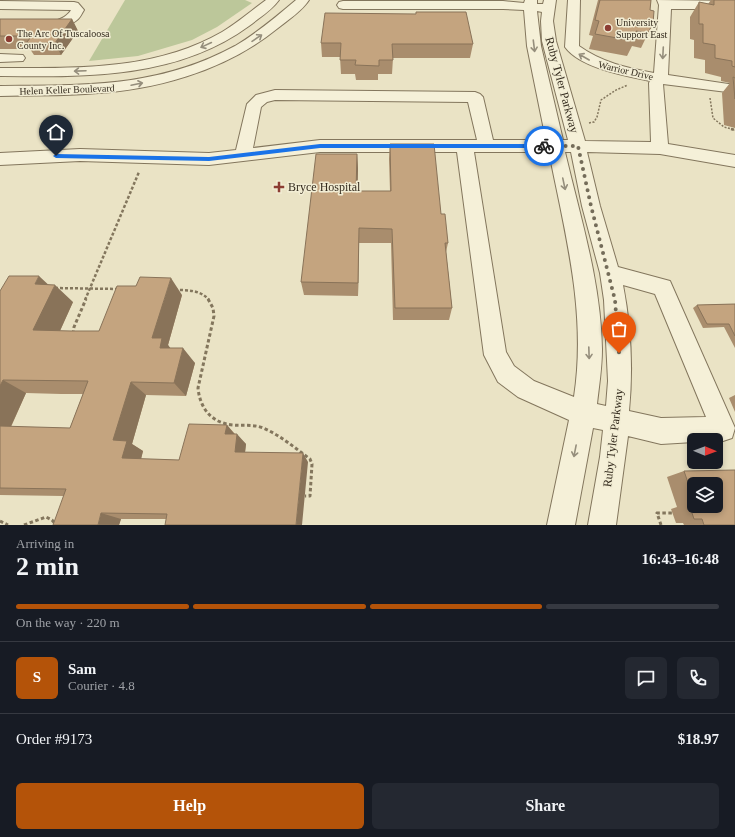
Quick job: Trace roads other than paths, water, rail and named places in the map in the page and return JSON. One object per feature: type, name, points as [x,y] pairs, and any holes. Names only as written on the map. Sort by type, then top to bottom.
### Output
[{"type":"street","name":"Helen Keller Boulevard","points":[[0,72],[88,71],[118,69],[147,64],[185,54],[219,40],[236,29],[273,0]]},
{"type":"street","name":"Helen Keller Boulevard","points":[[0,91],[96,89],[123,86],[178,74],[210,63],[243,47],[259,37],[303,0]]},
{"type":"street","name":"Warrior Drive","points":[[574,0],[572,47],[580,55],[595,63],[619,70],[735,89]]},
{"type":"street","points":[[343,5],[503,4],[527,2],[550,4]]},
{"type":"street","name":"Ruby Tyler Parkway","points":[[527,2],[535,54],[584,276],[588,314],[590,360],[583,413],[561,525]]},
{"type":"street","points":[[660,148],[656,83],[661,78],[664,2],[735,5]]},
{"type":"street","name":"Ruby Tyler Parkway","points":[[550,4],[548,21],[549,41],[572,120],[591,206],[610,273],[615,300],[620,381],[613,457],[602,525]]},
{"type":"street","points":[[0,5],[74,6],[78,10],[70,21],[55,26],[0,25]]},
{"type":"street","points":[[0,58],[18,58]]},
{"type":"street","points":[[243,156],[253,107],[256,101],[264,97],[275,95],[475,97],[486,146]]},
{"type":"street","points":[[0,159],[80,155],[209,159],[320,146],[578,146],[660,148],[735,161]]},
{"type":"street","points":[[465,146],[495,354],[506,374],[526,389],[583,413],[661,430],[723,429],[663,287],[610,273]]},
{"type":"place","name":"University Support East","points":[[608,28]]},
{"type":"place","name":"The Arc Of Tuscaloosa County Inc.","points":[[9,39]]},
{"type":"place","name":"Bryce Hospital","points":[[279,187]]}]
